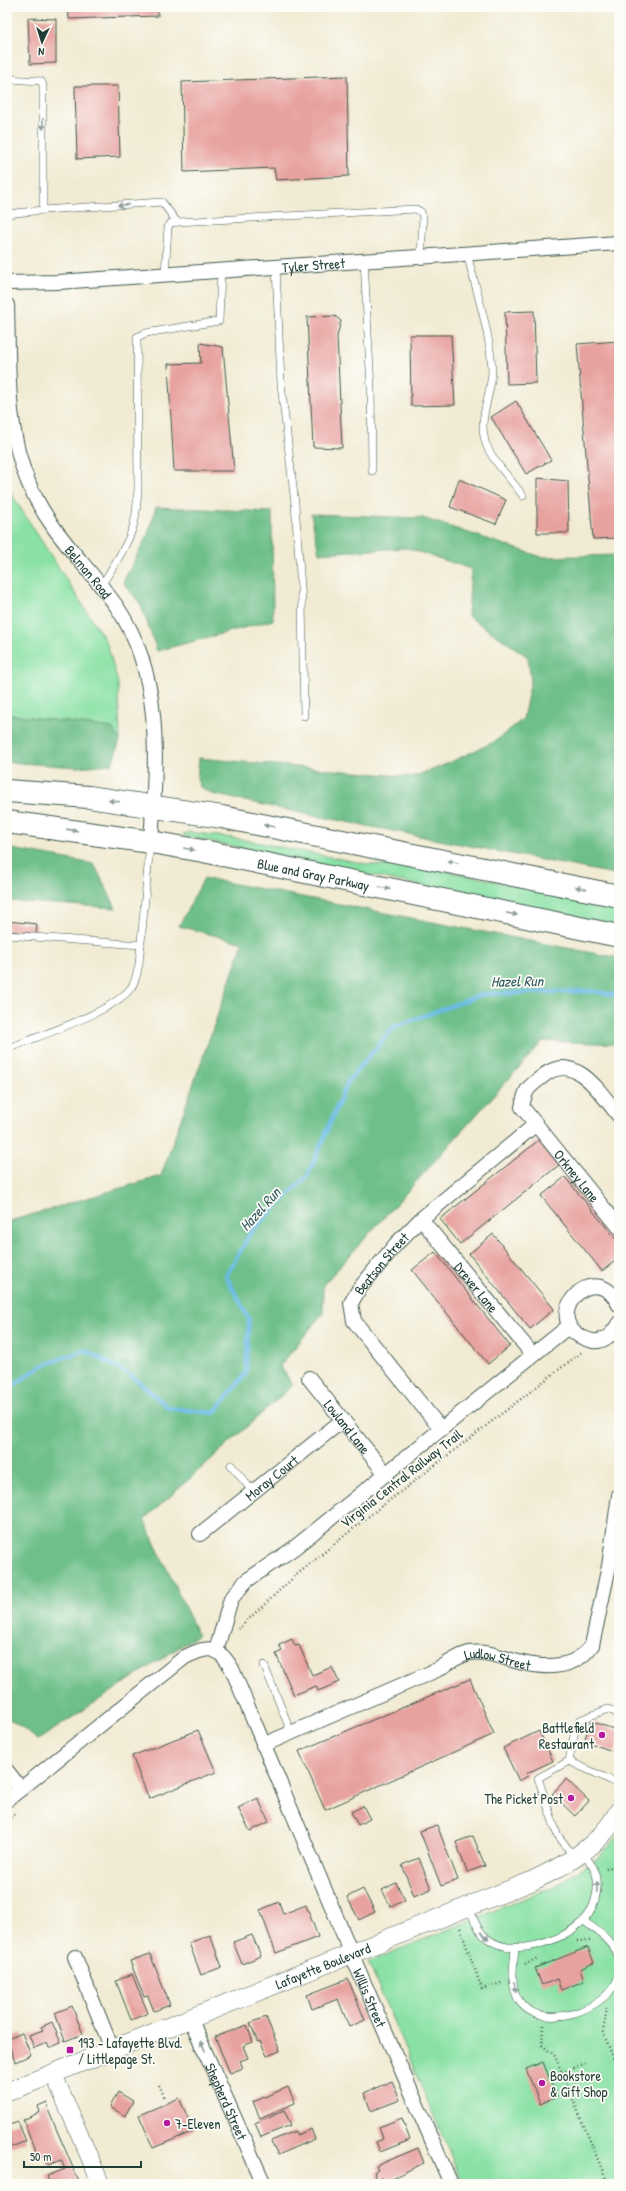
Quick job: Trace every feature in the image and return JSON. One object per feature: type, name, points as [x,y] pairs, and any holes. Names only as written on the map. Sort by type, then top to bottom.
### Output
[{"type":"highway","points":[[7,791],[89,797],[153,806],[316,835],[619,896]]},
{"type":"highway","name":"Blue and Gray Parkway","points":[[7,822],[151,842],[619,936]]},
{"type":"main road","name":"Lafayette Boulevard","points":[[7,2092],[112,2048],[468,1907],[566,1866],[603,1833],[619,1811]]},
{"type":"street","name":"Tyler Street","points":[[7,283],[58,282],[619,243]]},
{"type":"street","name":"Belman Road","points":[[7,305],[11,415],[18,453],[29,483],[42,512],[54,530],[101,586],[117,608],[131,632],[145,668],[152,694],[156,780],[151,842]]},
{"type":"street","points":[[536,1124],[522,1107],[526,1090],[550,1070],[566,1067],[578,1071],[593,1084],[619,1116]]},
{"type":"street","name":"Beatson Street","points":[[442,1429],[354,1322],[351,1303],[359,1288],[421,1219],[536,1124]]},
{"type":"street","name":"Orkney Lane","points":[[536,1124],[619,1227]]},
{"type":"street","name":"Drever Lane","points":[[421,1219],[533,1355]]},
{"type":"street","points":[[617,1297],[602,1288],[594,1286],[577,1292],[571,1299],[567,1308],[566,1317],[569,1326],[575,1334],[583,1339],[596,1342],[617,1334]]},
{"type":"street","points":[[7,1800],[185,1657],[208,1648],[216,1650],[230,1599],[246,1581],[294,1548],[569,1326]]},
{"type":"street","name":"Lowland Lane","points":[[310,1378],[386,1474]]},
{"type":"street","name":"Moray Court","points":[[200,1534],[343,1420]]},
{"type":"street","name":"Ludlow Street","points":[[263,1745],[439,1669],[455,1658],[469,1653],[484,1652],[524,1664],[545,1666],[565,1665],[576,1661],[585,1654],[592,1645],[609,1566],[619,1496]]},
{"type":"street","name":"Willis Street","points":[[216,1650],[225,1657],[232,1669],[351,1953],[451,2184]]},
{"type":"street","points":[[7,1771],[21,1789]]},
{"type":"street","points":[[75,1957],[112,2048]]},
{"type":"street","name":"Shepherd Street","points":[[190,2018],[264,2184]]},
{"type":"street","points":[[53,2073],[101,2184]]},
{"type":"lane","points":[[7,79],[41,81],[43,85],[43,210]]},
{"type":"lane","points":[[7,214],[43,210],[162,202],[177,222]]},
{"type":"lane","points":[[165,274],[168,227],[171,223],[177,222],[416,209],[421,212],[424,218],[421,256]]},
{"type":"lane","points":[[467,253],[490,351],[492,371],[490,390],[482,416],[482,430],[491,453],[523,496]]},
{"type":"lane","points":[[364,260],[371,389],[372,471]]},
{"type":"lane","points":[[276,266],[281,384],[295,504],[302,602],[304,716]]},
{"type":"lane","points":[[101,586],[115,564],[131,531],[137,510],[137,337],[146,333],[219,321],[221,270]]},
{"type":"lane","points":[[7,1049],[110,1006],[123,997],[136,980],[151,842]]},
{"type":"lane","points":[[7,935],[141,945]]},
{"type":"lane","points":[[231,1465],[253,1492]]},
{"type":"lane","points":[[264,1665],[291,1732]]},
{"type":"lane","points":[[569,1761],[575,1730],[580,1720],[608,1709],[619,1714]]},
{"type":"lane","points":[[569,1761],[619,1784]]},
{"type":"lane","points":[[468,1907],[475,1922],[487,1938],[515,1948],[532,1946],[552,1939],[570,1931],[584,1922],[592,1908],[598,1886],[593,1867],[579,1856],[557,1834],[538,1778],[569,1761]]},
{"type":"lane","points":[[584,1922],[606,1939],[618,1955],[619,1960]]},
{"type":"lane","points":[[515,1948],[513,1978],[518,1998],[523,2005],[533,2012],[544,2015],[569,2015],[590,2006],[604,1996],[614,1986],[619,1974]]},
{"type":"path","name":"Virginia Central Railway Trail","points":[[236,1631],[294,1577],[354,1528],[585,1350]]},
{"type":"path","points":[[604,1870],[619,1864]]},
{"type":"path","points":[[460,1928],[482,1990],[508,1980]]},
{"type":"path","points":[[572,1943],[586,1940],[595,1942]]},
{"type":"path","points":[[521,1970],[528,1962],[540,1956]]},
{"type":"path","points":[[604,1996],[608,2001],[603,2032],[619,2072]]},
{"type":"path","points":[[544,2015],[542,2045],[555,2056],[608,2184]]},
{"type":"path","points":[[562,2073],[588,2062]]},
{"type":"path","points":[[159,2085],[165,2098]]},
{"type":"green space","points":[[7,487],[107,643],[118,683],[120,740],[112,728],[7,714]]},
{"type":"green space","points":[[156,507],[272,512],[273,620],[157,651],[141,605],[123,582],[148,534]]},
{"type":"green space","points":[[311,514],[423,518],[542,557],[619,555],[619,875],[306,814],[212,794],[200,787],[197,779],[199,758],[411,777],[435,769],[494,742],[523,719],[531,680],[528,657],[468,616],[471,569],[407,548],[319,553]]},
{"type":"green space","points":[[7,714],[112,728],[120,740],[112,764],[77,767],[7,762]]},
{"type":"green space","points":[[190,832],[240,839],[371,865],[420,866],[619,906],[619,927],[183,836],[183,834]]},
{"type":"green space","points":[[7,848],[94,864],[116,908],[7,901]]},
{"type":"green space","points":[[204,878],[619,958],[619,1044],[543,1041],[323,1285],[323,1313],[280,1366],[293,1385],[144,1520],[198,1635],[38,1740],[7,1717],[7,1222],[161,1176],[243,943],[179,926]]},
{"type":"green space","points":[[619,1835],[619,2184],[463,2184],[368,1962],[555,1886],[598,1858]]},
{"type":"building","points":[[68,7],[158,7],[158,16],[69,19]]},
{"type":"building","points":[[28,18],[56,19],[56,63],[30,64]]},
{"type":"building","points":[[347,76],[349,176],[276,180],[274,168],[184,172],[182,82]]},
{"type":"building","points":[[75,86],[118,86],[120,157],[77,159]]},
{"type":"building","points":[[534,311],[536,383],[507,384],[505,312]]},
{"type":"building","points":[[335,316],[341,321],[337,336],[342,448],[313,447],[307,317]]},
{"type":"building","points":[[410,335],[451,335],[455,405],[411,406]]},
{"type":"building","points":[[619,341],[619,538],[593,539],[577,344]]},
{"type":"building","points":[[200,343],[223,347],[234,471],[174,471],[168,364],[201,363]]},
{"type":"building","points":[[516,401],[551,460],[526,474],[491,417]]},
{"type":"building","points":[[537,478],[568,481],[569,533],[537,533]]},
{"type":"building","points":[[459,479],[506,500],[496,524],[450,507]]},
{"type":"building","points":[[7,921],[37,924],[36,934],[7,931]]},
{"type":"building","points":[[539,1140],[559,1165],[460,1244],[440,1219]]},
{"type":"building","points":[[565,1177],[619,1243],[619,1258],[602,1271],[541,1196]]},
{"type":"building","points":[[493,1234],[554,1309],[530,1329],[469,1254]]},
{"type":"building","points":[[435,1252],[510,1346],[488,1364],[412,1270]]},
{"type":"building","points":[[292,1639],[295,1646],[299,1645],[312,1675],[332,1667],[339,1682],[318,1691],[316,1686],[294,1695],[276,1654],[282,1651],[279,1645]]},
{"type":"building","points":[[470,1679],[494,1734],[325,1810],[299,1751]]},
{"type":"building","name":"Battlefield Restaurant","points":[[591,1721],[619,1731],[619,1739],[615,1752],[584,1741]]},
{"type":"building","points":[[198,1730],[216,1772],[149,1799],[132,1756]]},
{"type":"building","points":[[539,1731],[553,1761],[527,1773],[528,1776],[519,1781],[503,1748]]},
{"type":"building","name":"The Picket Post","points":[[566,1779],[589,1801],[575,1816],[552,1794]]},
{"type":"building","points":[[258,1798],[269,1822],[250,1831],[238,1808]]},
{"type":"building","points":[[363,1806],[370,1819],[358,1825],[351,1812]]},
{"type":"building","points":[[437,1825],[458,1880],[441,1886],[420,1831]]},
{"type":"building","points":[[473,1836],[485,1866],[467,1872],[456,1842]]},
{"type":"building","points":[[419,1858],[431,1889],[414,1896],[402,1865]]},
{"type":"building","points":[[396,1883],[405,1900],[391,1907],[382,1890]]},
{"type":"building","points":[[363,1889],[375,1912],[359,1920],[347,1897]]},
{"type":"building","points":[[279,1902],[283,1914],[306,1905],[318,1937],[276,1953],[260,1910]]},
{"type":"building","points":[[210,1935],[222,1967],[201,1975],[189,1943]]},
{"type":"building","points":[[252,1935],[261,1956],[242,1964],[233,1942]]},
{"type":"building","points":[[588,1947],[594,1963],[580,1969],[584,1981],[561,1990],[557,1979],[542,1985],[535,1968]]},
{"type":"building","points":[[150,1954],[170,2005],[154,2011],[148,1996],[144,1997],[130,1961]]},
{"type":"building","points":[[132,1974],[148,2013],[131,2020],[116,1981]]},
{"type":"building","points":[[348,1979],[365,2020],[349,2027],[338,1999],[312,2009],[307,1995]]},
{"type":"building","points":[[72,2006],[83,2034],[65,2041],[55,2013]]},
{"type":"building","points":[[266,2017],[280,2051],[267,2056],[260,2041],[258,2042],[250,2023]]},
{"type":"building","points":[[52,2022],[61,2043],[49,2048],[47,2043],[34,2048],[29,2035],[43,2030],[41,2027]]},
{"type":"building","points":[[247,2025],[253,2042],[243,2046],[248,2058],[240,2061],[243,2068],[230,2073],[215,2037]]},
{"type":"building","points":[[22,2033],[31,2055],[15,2062],[7,2039]]},
{"type":"building","name":"Bookstore & Gift Shop","points":[[543,2062],[557,2097],[540,2104],[526,2069]]},
{"type":"building","points":[[392,2081],[400,2100],[371,2111],[364,2093]]},
{"type":"building","points":[[288,2087],[295,2103],[260,2118],[253,2102]]},
{"type":"building","points":[[118,2092],[133,2101],[125,2116],[110,2107]]},
{"type":"building","name":"7-Eleven","points":[[179,2098],[194,2131],[153,2148],[139,2115]]},
{"type":"building","points":[[47,2102],[49,2112],[80,2184],[50,2184],[47,2176],[65,2169],[61,2160],[48,2165],[44,2155],[38,2158],[23,2120],[40,2112],[38,2106]]},
{"type":"building","points":[[284,2110],[291,2125],[261,2137],[255,2123]]},
{"type":"building","points":[[402,2118],[410,2140],[380,2152],[376,2142],[383,2139],[379,2127]]},
{"type":"building","points":[[18,2122],[26,2141],[11,2147],[7,2136],[7,2126]]},
{"type":"building","points":[[311,2129],[315,2139],[278,2155],[271,2141],[295,2131],[297,2135]]},
{"type":"building","points":[[418,2148],[424,2163],[384,2182],[382,2178],[377,2180],[374,2172],[378,2170],[376,2166]]},
{"type":"waterway","name":"Hazel Run","points":[[7,1390],[41,1366],[85,1350],[132,1376],[169,1408],[214,1413],[246,1373],[249,1319],[226,1276],[251,1232],[308,1175],[348,1081],[394,1027],[483,994],[592,991],[619,996]]},
{"type":"place","name":"Battlefield Restaurant","points":[[602,1735]]},
{"type":"place","name":"The Picket Post","points":[[571,1798]]},
{"type":"place","name":"193 - Lafayette Blvd. / Littlepage St.","points":[[70,2050]]},
{"type":"place","name":"Bookstore & Gift Shop","points":[[542,2083]]},
{"type":"place","name":"7-Eleven","points":[[167,2123]]}]
